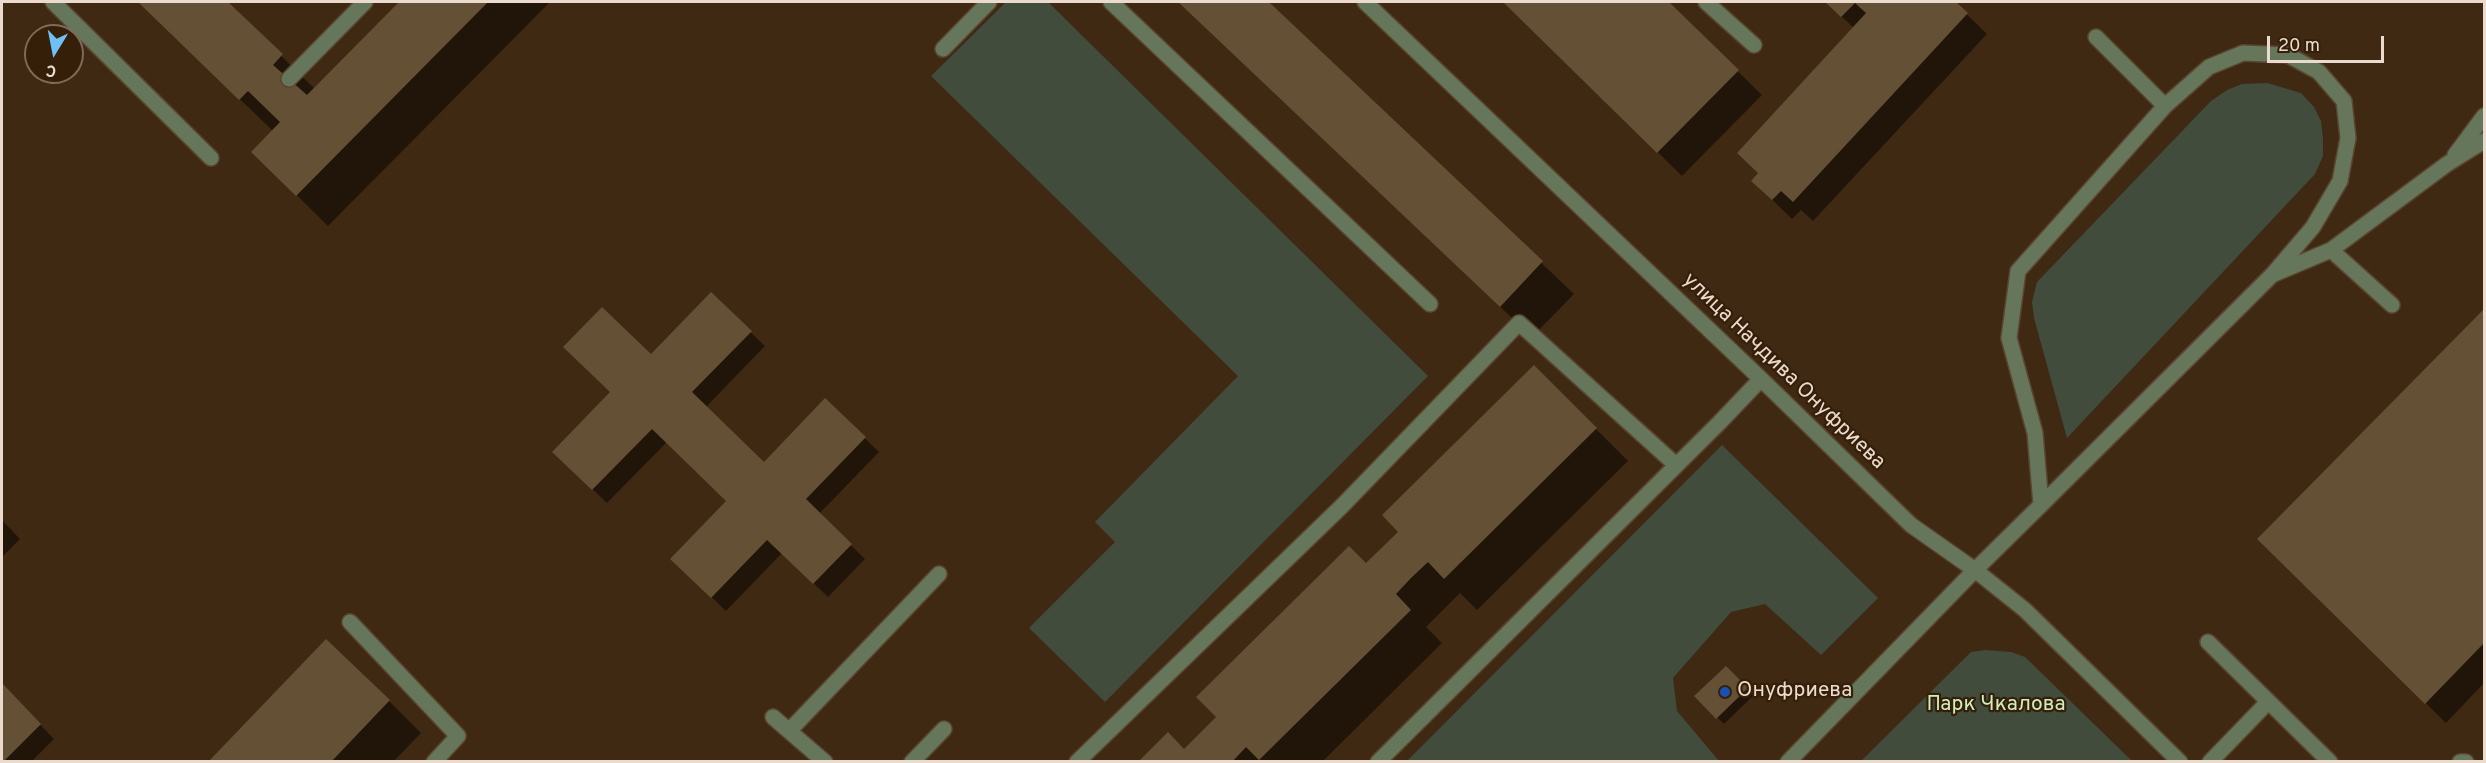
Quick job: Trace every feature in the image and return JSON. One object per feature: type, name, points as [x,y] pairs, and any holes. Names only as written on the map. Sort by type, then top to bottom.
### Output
[{"type":"street","points":[[53,2],[211,158]]},
{"type":"street","points":[[289,79],[365,2]]},
{"type":"street","points":[[943,49],[989,2]]},
{"type":"street","points":[[1111,2],[1430,304]]},
{"type":"street","name":"улица Начдива Онуфриева","points":[[1365,2],[1911,525],[1975,570],[2025,610],[2180,762]]},
{"type":"street","points":[[1706,2],[1754,45]]},
{"type":"street","points":[[2096,37],[2165,106]]},
{"type":"street","points":[[1788,762],[1975,570],[2041,505],[2272,275],[2313,227],[2340,181],[2348,138],[2344,101],[2319,72],[2288,55],[2243,53],[2209,67],[2165,106],[2018,271],[2009,338],[2035,433],[2041,505]]},
{"type":"street","points":[[2447,164],[2484,116]]},
{"type":"street","points":[[2272,275],[2331,250],[2447,164],[2484,141]]},
{"type":"street","points":[[2447,164],[2484,150]]},
{"type":"street","points":[[2331,250],[2392,305]]},
{"type":"street","points":[[1077,762],[1342,506],[1519,323],[1676,465]]},
{"type":"street","points":[[1378,762],[1761,379]]},
{"type":"street","points":[[789,731],[939,574]]},
{"type":"street","points":[[350,622],[458,736],[434,762]]},
{"type":"street","points":[[2208,642],[2330,762]]},
{"type":"street","points":[[2210,762],[2268,702]]},
{"type":"street","points":[[773,717],[825,762]]},
{"type":"street","points":[[912,762],[944,729]]},
{"type":"street","points":[[2460,762],[2466,762]]},
{"type":"green space","points":[[1006,2],[1048,2],[1428,376],[1105,702],[1029,628],[1115,542],[1095,522],[1238,376],[931,76]]},
{"type":"green space","points":[[2267,83],[2301,93],[2314,107],[2321,121],[2323,139],[2323,156],[2315,174],[2067,438],[2034,318],[2032,302],[2037,282],[2211,101],[2227,90],[2242,84]]},
{"type":"green space","points":[[1722,445],[1878,598],[1821,655],[1765,604],[1731,612],[1673,678],[1677,711],[1719,761],[1407,761]]},
{"type":"green space","name":"Парк Чкалова","points":[[1985,650],[2011,652],[2025,657],[2132,761],[1861,761],[1971,652]]},
{"type":"building","points":[[138,2],[228,2],[283,54],[273,65],[307,95],[399,2],[488,2],[296,196],[251,152],[280,122],[248,91],[239,100]]},
{"type":"building","points":[[1178,2],[1269,2],[1543,261],[1500,307]]},
{"type":"building","points":[[1503,2],[1669,2],[1739,70],[1657,153]]},
{"type":"building","points":[[1825,2],[1956,2],[1968,13],[1793,202],[1781,191],[1772,200],[1751,181],[1758,173],[1737,153],[1866,13],[1855,3],[1841,17]]},
{"type":"building","points":[[711,292],[752,331],[692,392],[764,462],[825,398],[866,437],[806,499],[852,544],[813,584],[767,540],[711,598],[670,559],[726,501],[652,429],[592,490],[552,452],[610,392],[563,347],[602,307],[651,354]]},
{"type":"building","points":[[2484,309],[2484,643],[2425,704],[2257,539]]},
{"type":"building","points":[[1534,365],[1597,428],[1444,579],[1428,562],[1411,578],[1396,594],[1411,610],[1259,760],[1246,747],[1232,762],[1138,762],[1168,732],[1184,749],[1216,717],[1196,697],[1349,546],[1366,563],[1398,532],[1382,515]]},
{"type":"building","points":[[326,639],[390,700],[331,762],[208,762]]},
{"type":"building","points":[[1726,666],[1748,688],[1716,719],[1694,696]]},
{"type":"building","points":[[2,683],[41,724],[3,762],[2,762]]},
{"type":"place","name":"Онуфриева","points":[[1725,692]]}]
